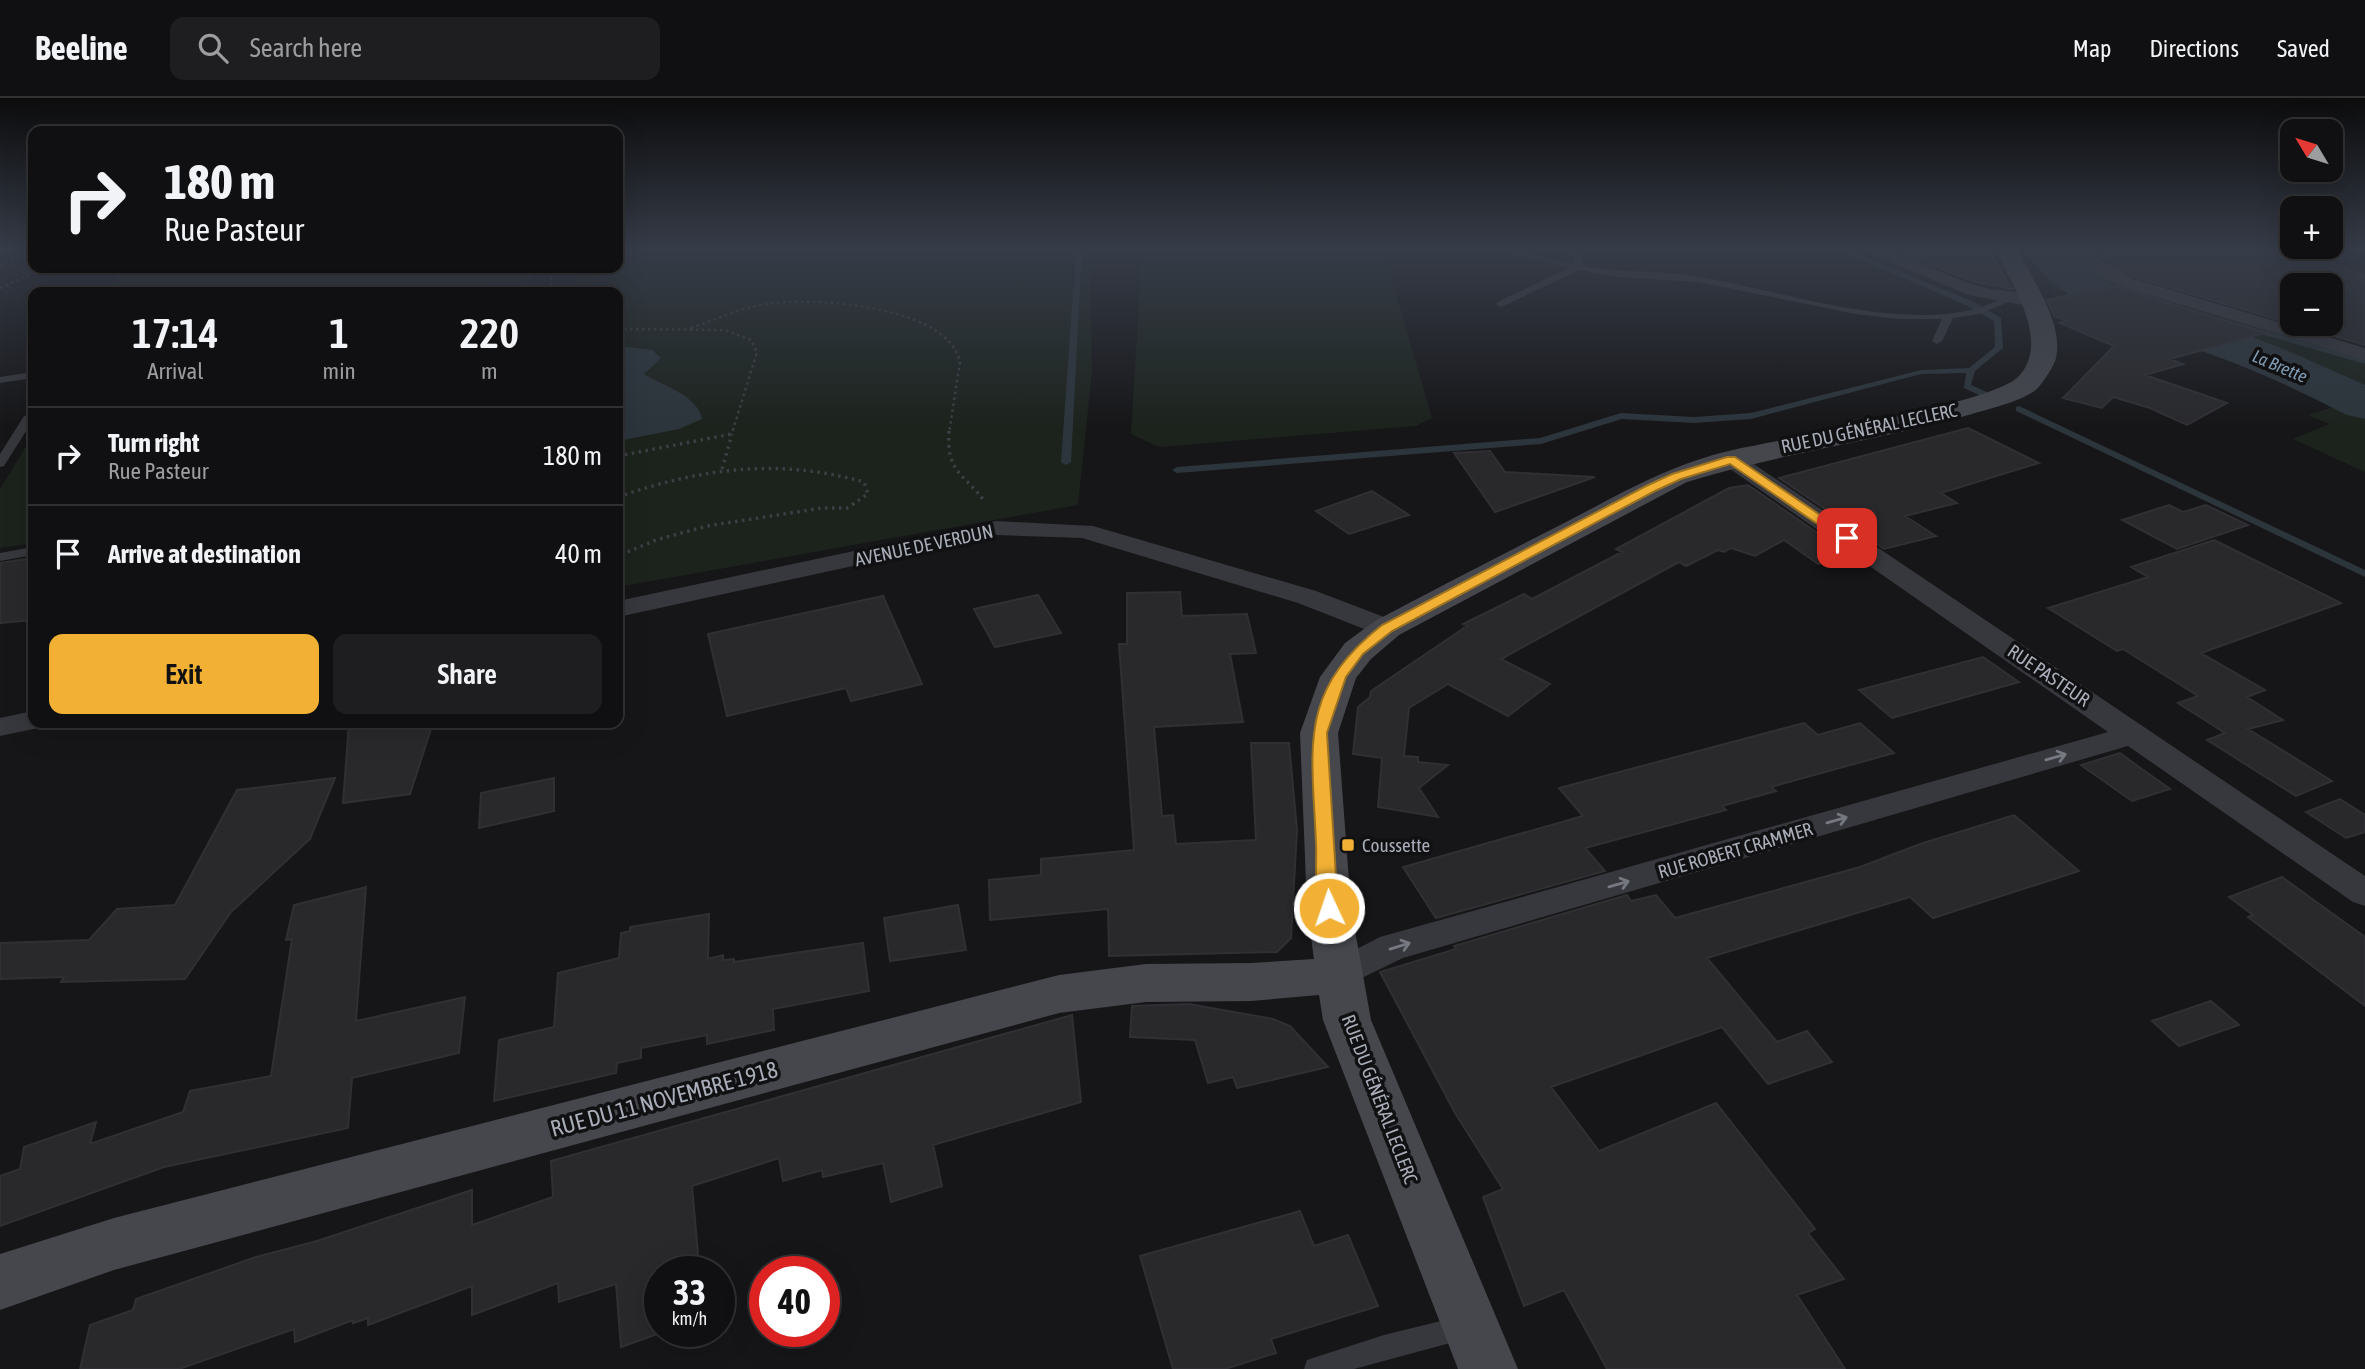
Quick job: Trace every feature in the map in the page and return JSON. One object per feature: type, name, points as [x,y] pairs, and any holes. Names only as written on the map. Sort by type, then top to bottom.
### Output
[{"type":"street","name":"RUE DU GÉNÉRAL LECLERC","points":[[1479,1348],[1347,1020],[1329,908],[1320,733],[1338,677],[1358,651],[1387,628],[1676,476],[1731,459],[1934,416],[1987,401],[2027,384],[2043,360],[2045,342],[2025,308]]},
{"type":"street","points":[[2212,308],[2365,354]]},
{"type":"street","name":"RUE PASTEUR","points":[[1731,459],[2365,893]]},
{"type":"street","name":"AVENUE DE VERDUN","points":[[623,608],[996,528],[1084,531],[1307,597],[1387,628]]},
{"type":"street","points":[[0,727],[28,721]]},
{"type":"street","name":"RUE ROBERT CRAMMER","points":[[1339,975],[1393,947],[1469,928],[2134,734]]},
{"type":"street","name":"RUE DU 11 NOVEMBRE 1918","points":[[0,1282],[114,1244],[1059,995],[1146,983],[1251,982],[1339,975]]},
{"type":"lane","points":[[1862,308],[1917,318],[1948,317],[1995,308]]},
{"type":"lane","points":[[1937,341],[1948,317]]},
{"type":"lane","points":[[0,380],[28,376]]},
{"type":"lane","points":[[0,463],[28,418]]},
{"type":"lane","points":[[0,557],[28,552]]},
{"type":"lane","points":[[1316,1369],[1384,1347],[1479,1348]]},
{"type":"path","points":[[691,327],[753,308]]},
{"type":"path","points":[[874,308],[932,328],[952,341],[959,353],[959,371],[948,426],[950,462],[962,482],[983,498],[996,528]]},
{"type":"path","points":[[623,329],[691,327],[725,330],[751,340],[757,352],[722,469]]},
{"type":"path","points":[[623,455],[732,434]]},
{"type":"path","points":[[623,495],[665,480],[722,469],[807,468],[839,473],[864,482],[868,494],[847,508],[822,508],[707,526],[656,540],[623,554]]},
{"type":"shaded area","points":[[623,308],[1091,308],[1092,372],[1078,505],[623,586]]},
{"type":"shaded area","points":[[1138,308],[1400,308],[1432,418],[1416,426],[1159,447],[1131,434]]},
{"type":"shaded area","points":[[2120,308],[2196,308],[2280,332],[2280,336],[2292,336],[2365,357],[2365,472],[2293,439],[2329,424],[2308,415],[2351,401],[2228,347]]},
{"type":"shaded area","points":[[623,346],[652,350],[661,358],[644,374],[694,403],[702,419],[679,429],[623,440]]},
{"type":"shaded area","points":[[28,443],[28,544],[0,548],[0,489]]},
{"type":"building","points":[[2051,308],[2186,308],[2265,333],[2170,359],[2183,364],[2145,375],[2227,403],[2187,425],[2150,408],[2113,397],[2102,408],[2063,398],[2114,346],[2060,323],[2067,321],[2054,316]]},
{"type":"building","points":[[2240,308],[2280,308],[2280,320]]},
{"type":"building","points":[[2343,308],[2365,308],[2365,345],[2334,336],[2343,336]]},
{"type":"building","points":[[1968,428],[2039,463],[1941,493],[1957,503],[1905,516],[1936,536],[1884,549],[1779,478]]},
{"type":"building","points":[[1490,451],[1505,472],[1595,477],[1495,512],[1454,453]]},
{"type":"building","points":[[1748,485],[1851,556],[1818,564],[1784,540],[1755,556],[1731,548],[1724,552],[1718,550],[1686,566],[1679,562],[1501,659],[1550,684],[1508,716],[1448,684],[1409,708],[1404,756],[1418,757],[1418,762],[1448,765],[1419,788],[1438,817],[1378,807],[1382,758],[1353,754],[1358,707],[1370,697],[1371,691],[1467,626],[1463,624],[1524,594],[1532,599],[1622,552],[1616,549],[1729,488]]},
{"type":"building","points":[[1372,491],[1409,515],[1349,534],[1316,511]]},
{"type":"building","points":[[2169,505],[2183,512],[2206,505],[2248,525],[2177,549],[2122,520]]},
{"type":"building","points":[[2214,540],[2341,603],[2201,653],[2265,690],[2247,697],[2283,720],[2248,729],[2332,781],[2296,796],[2207,740],[2225,733],[2178,703],[2198,696],[2123,649],[2117,651],[2048,608],[2148,577],[2131,567]]},
{"type":"building","points":[[28,559],[28,620],[0,623],[0,563]]},
{"type":"building","points":[[1180,592],[1182,616],[1247,614],[1256,653],[1230,654],[1243,722],[1154,727],[1162,816],[1173,815],[1176,844],[1256,840],[1251,743],[1289,743],[1297,830],[1291,938],[1277,952],[1109,956],[1108,909],[990,920],[989,880],[1041,875],[1041,859],[1134,850],[1119,644],[1127,644],[1127,593]]},
{"type":"building","points":[[1038,595],[1061,633],[995,647],[974,609]]},
{"type":"building","points":[[883,596],[922,684],[851,701],[846,688],[727,716],[708,634]]},
{"type":"building","points":[[1983,657],[2019,682],[1892,718],[1859,690]]},
{"type":"building","points":[[1804,723],[1818,735],[1860,723],[1894,753],[1771,787],[1776,791],[1722,806],[1726,810],[1585,848],[1605,871],[1436,918],[1403,867],[1583,816],[1559,788]]},
{"type":"building","points":[[349,728],[431,728],[410,794],[343,803]]},
{"type":"building","points":[[2120,753],[2170,789],[2132,801],[2081,765]]},
{"type":"building","points":[[335,778],[310,839],[231,912],[185,979],[61,982],[64,977],[0,979],[0,943],[89,940],[117,909],[175,905],[237,790]]},
{"type":"building","points":[[554,778],[554,811],[479,828],[481,793]]},
{"type":"building","points":[[2340,799],[2365,815],[2365,832],[2346,838],[2306,812]]},
{"type":"building","points":[[2014,815],[2079,871],[1933,918],[1910,897],[1707,958],[1777,1042],[1807,1031],[1832,1062],[1768,1084],[1722,1027],[1551,1087],[1599,1151],[1716,1103],[1815,1229],[1808,1233],[1844,1279],[1797,1295],[1845,1369],[1607,1369],[1564,1290],[1524,1306],[1483,1197],[1503,1189],[1455,1113],[1380,972],[1456,949],[1454,946],[1627,895],[1631,901],[1656,895],[1675,918],[1860,867],[1920,844]]},
{"type":"building","points":[[2282,877],[2365,937],[2365,1006],[2248,917],[2253,915],[2229,897]]},
{"type":"building","points":[[366,887],[356,1021],[465,997],[459,1053],[352,1078],[348,1128],[164,1167],[0,1226],[0,1176],[20,1169],[24,1147],[96,1122],[90,1144],[183,1112],[190,1091],[271,1076],[292,939],[286,940],[294,905]]},
{"type":"building","points":[[958,905],[966,950],[890,961],[884,918]]},
{"type":"building","points":[[709,914],[708,959],[723,955],[723,960],[734,959],[734,962],[863,943],[869,991],[773,1009],[774,1030],[707,1044],[707,1035],[641,1048],[641,1058],[617,1063],[616,1073],[494,1101],[499,1040],[554,1027],[558,973],[619,958],[621,933],[630,931],[630,927]]},
{"type":"building","points":[[2211,1001],[2239,1025],[2179,1046],[2152,1021]]},
{"type":"building","points":[[1189,1004],[1273,1019],[1290,1026],[1328,1067],[1237,1088],[1233,1077],[1208,1083],[1195,1040],[1130,1037],[1132,1006]]},
{"type":"building","points":[[1072,1015],[1081,1102],[933,1145],[942,1186],[891,1202],[883,1163],[823,1177],[822,1170],[783,1181],[779,1158],[692,1186],[698,1254],[644,1256],[644,1339],[621,1347],[616,1284],[559,1302],[558,1283],[472,1315],[472,1286],[368,1325],[368,1318],[353,1323],[353,1320],[295,1342],[294,1329],[179,1369],[80,1369],[90,1325],[133,1310],[136,1299],[256,1257],[317,1241],[472,1190],[472,1225],[553,1197],[551,1161]]},
{"type":"building","points":[[1300,1211],[1314,1246],[1348,1235],[1378,1306],[1271,1339],[1276,1353],[1225,1369],[1173,1369],[1140,1256]]},
{"type":"waterway","points":[[1066,462],[1075,308]]},
{"type":"waterway","points":[[1971,370],[1999,348],[1998,320],[1978,308]]},
{"type":"waterway","name":"La Brette","points":[[2128,308],[2262,357],[2365,404]]},
{"type":"waterway","points":[[2208,316],[2365,362]]},
{"type":"waterway","points":[[1177,470],[1541,441],[1621,416],[1694,420],[1751,416],[1921,372],[1971,370]]},
{"type":"waterway","points":[[1971,370],[1967,386],[1984,394]]},
{"type":"waterway","points":[[2019,409],[2365,574]]},
{"type":"place","name":"Coussette","points":[[1348,845]]},
{"type":"route","points":[[1329,908],[1320,733],[1338,677],[1358,651],[1387,628],[1651,488],[1676,476],[1731,459],[1847,538]]}]
